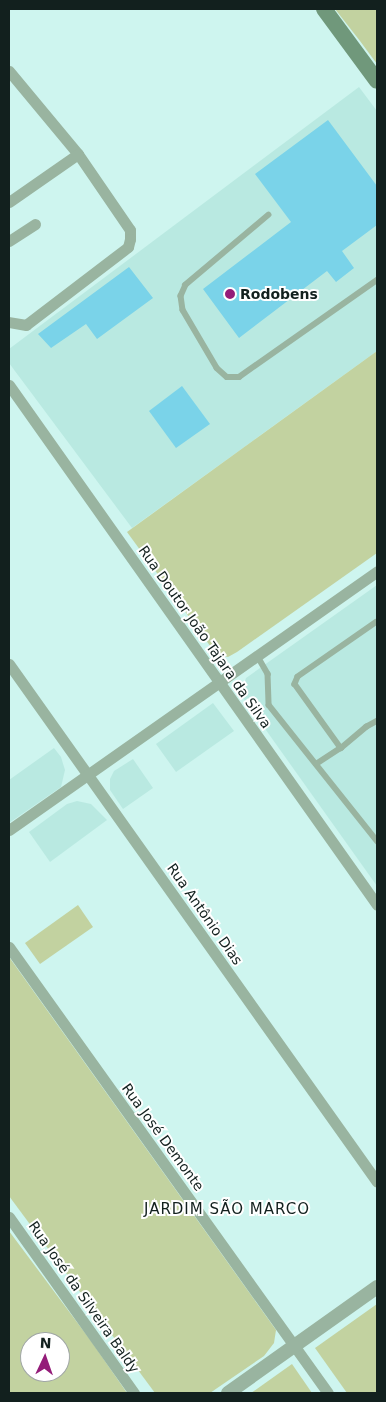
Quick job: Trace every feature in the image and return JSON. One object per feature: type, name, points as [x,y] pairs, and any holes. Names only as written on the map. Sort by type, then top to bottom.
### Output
[{"type":"main road","points":[[324,9],[377,81]]},
{"type":"street","points":[[9,71],[78,154],[130,230],[128,247],[26,324],[9,322]]},
{"type":"street","points":[[9,202],[78,154]]},
{"type":"street","points":[[9,241],[35,224]]},
{"type":"street","name":"Rua Doutor João Tajara da Silva","points":[[9,386],[377,905]]},
{"type":"street","points":[[9,830],[377,571]]},
{"type":"street","name":"Rua Antônio Dias","points":[[9,664],[377,1182]]},
{"type":"street","name":"Rua José Demonte","points":[[9,947],[328,1393]]},
{"type":"street","name":"Rua José da Silveira Baldy","points":[[9,1218],[134,1393]]},
{"type":"street","points":[[228,1393],[377,1288]]},
{"type":"lane","points":[[270,215],[186,286],[181,296],[183,310],[217,368],[226,376],[239,377],[377,280]]},
{"type":"lane","points":[[341,748],[297,688],[296,680],[377,622]]},
{"type":"lane","points":[[257,655],[268,674],[269,705],[377,841]]},
{"type":"lane","points":[[316,764],[377,721]]},
{"type":"shaded area","points":[[335,9],[377,9],[377,64],[360,41]]},
{"type":"shaded area","name":"Rodobens","points":[[359,87],[377,111],[377,351],[132,528],[9,363],[9,349]]},
{"type":"shaded area","points":[[377,351],[377,553],[237,652],[228,657],[216,654],[127,532]]},
{"type":"shaded area","points":[[377,585],[377,886],[241,695],[246,678]]},
{"type":"shaded area","points":[[213,703],[234,731],[176,772],[156,744]]},
{"type":"shaded area","points":[[54,748],[61,757],[65,770],[61,787],[9,823],[9,780]]},
{"type":"shaded area","points":[[133,759],[153,788],[123,809],[110,790],[110,779],[114,771]]},
{"type":"shaded area","points":[[77,801],[91,804],[107,820],[50,862],[29,832],[67,804]]},
{"type":"shaded area","points":[[78,905],[93,927],[40,964],[25,943]]},
{"type":"shaded area","points":[[9,957],[276,1330],[274,1343],[264,1356],[210,1393],[155,1393],[9,1196]]},
{"type":"shaded area","points":[[9,1231],[91,1341],[127,1393],[9,1393]]},
{"type":"shaded area","points":[[377,1304],[377,1393],[347,1393],[315,1348]]},
{"type":"shaded area","points":[[292,1364],[312,1393],[251,1393]]},
{"type":"building","points":[[328,120],[377,186],[377,225],[342,251],[354,268],[336,282],[327,271],[239,338],[203,289],[291,222],[255,174]]},
{"type":"building","points":[[129,267],[153,298],[97,339],[86,324],[51,348],[38,334]]},
{"type":"building","points":[[182,386],[210,424],[176,448],[149,411]]},
{"type":"place","name":"Rodobens","points":[[230,294]]},
{"type":"district","name":"JARDIM SÃO MARCO","points":[[227,1210]]}]
